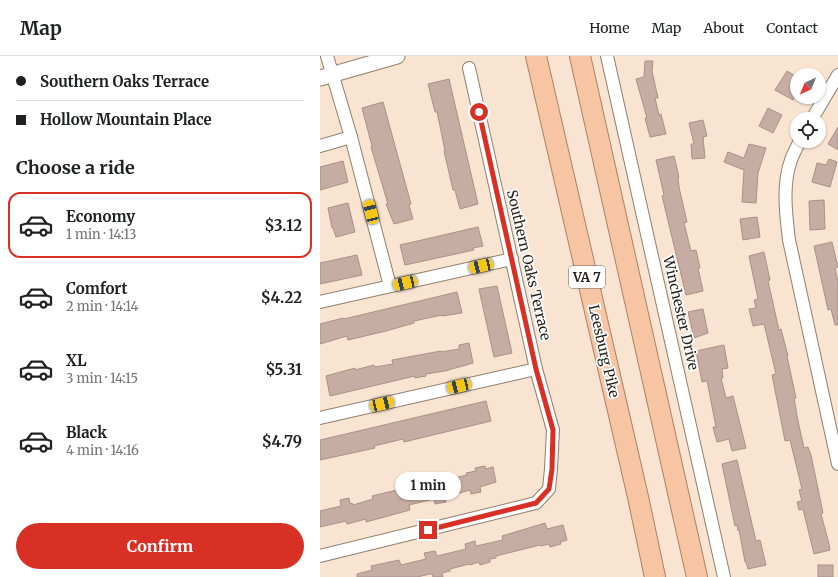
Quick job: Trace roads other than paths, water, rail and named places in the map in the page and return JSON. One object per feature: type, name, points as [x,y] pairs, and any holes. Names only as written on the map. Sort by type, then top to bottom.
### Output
[{"type":"highway","name":"Leesburg Pike","points":[[536,56],[638,497],[655,577]]},
{"type":"highway","points":[[580,56],[698,577]]},
{"type":"street","points":[[327,56],[326,76],[351,137],[390,286]]},
{"type":"street","points":[[326,76],[397,56]]},
{"type":"street","name":"Winchester Drive","points":[[607,56],[724,577]]},
{"type":"street","name":"Southern Oaks Terrace","points":[[320,556],[536,503],[549,489],[552,469],[553,430],[536,369],[469,68]]},
{"type":"street","points":[[816,112],[838,75]]},
{"type":"street","points":[[320,146],[351,137]]},
{"type":"street","points":[[797,148],[791,161],[786,182],[786,212],[789,240],[838,464]]},
{"type":"street","points":[[320,302],[512,259]]},
{"type":"street","points":[[320,418],[536,369]]}]
